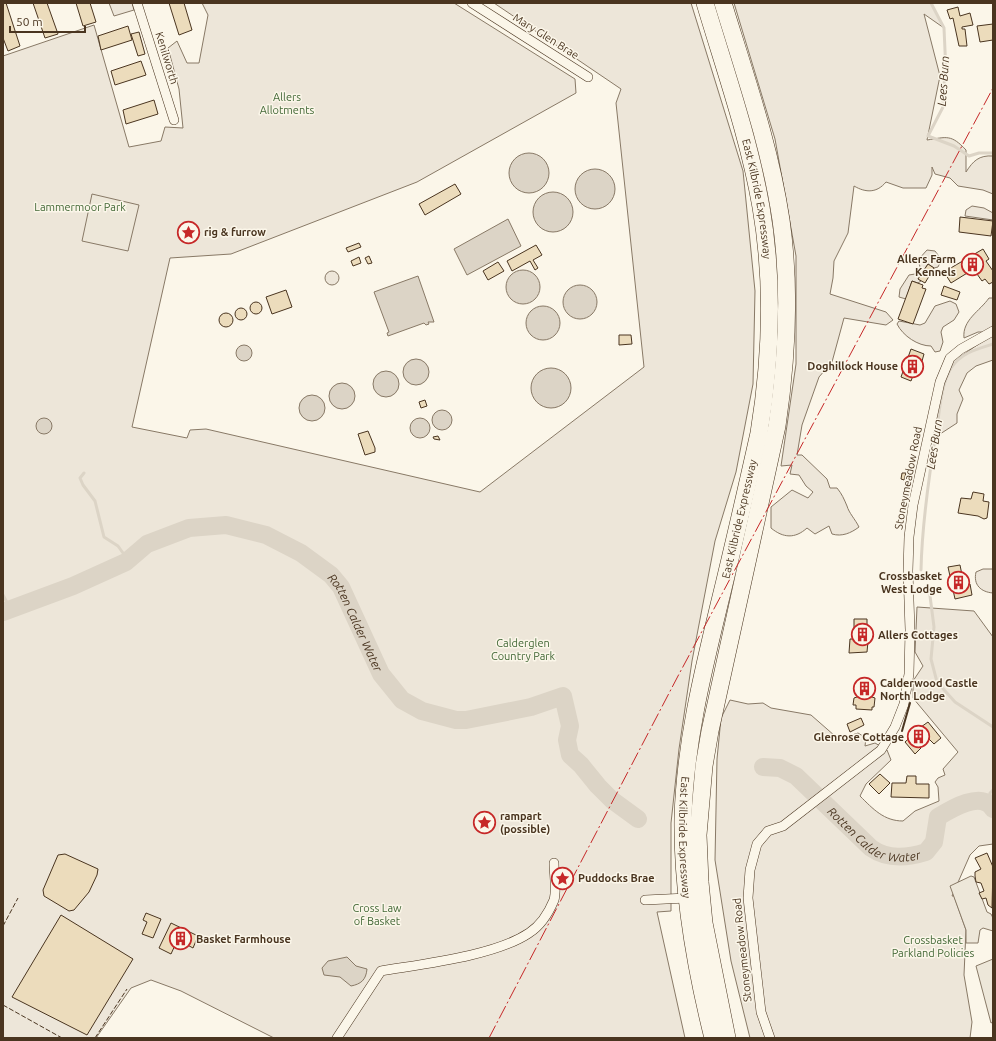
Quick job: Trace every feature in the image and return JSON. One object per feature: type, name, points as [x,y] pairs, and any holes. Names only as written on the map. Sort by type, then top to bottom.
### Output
[{"type":"highway","name":"East Kilbride Expressway","points":[[705,3],[740,119],[760,201],[766,248],[770,320],[766,393],[759,434],[701,676],[691,736],[683,819],[687,898],[698,980],[712,1038]]},
{"type":"highway","name":"East Kilbride Expressway","points":[[723,3],[770,161],[781,221],[786,288],[787,328],[784,379],[777,426],[749,557],[724,663],[704,766],[698,835],[700,882],[704,923],[727,1038]]},
{"type":"highway","points":[[720,1003],[733,1038]]},
{"type":"street","name":"Kenilworth","points":[[137,3],[174,120]]},
{"type":"street","name":"Mary Glen Brae","points":[[472,3],[588,77]]},
{"type":"street","name":"Stoneymeadow Road","points":[[770,1038],[760,1012],[748,898],[750,870],[757,844],[768,832],[783,826],[801,810],[881,750],[895,727],[904,704],[909,669],[910,630],[908,571],[913,505],[940,382],[950,358],[961,349],[993,331]]},
{"type":"street","points":[[336,1038],[382,971],[481,952],[515,941],[530,933],[541,922],[554,898],[554,863]]},
{"type":"street","points":[[645,900],[687,898]]},
{"type":"green space","points":[[109,3],[132,3],[134,10],[114,16]]},
{"type":"green space","points":[[202,3],[454,3],[575,79],[576,93],[417,182],[231,254],[170,258],[132,427],[187,438],[190,430],[206,429],[480,492],[644,367],[616,103],[621,89],[494,3],[691,3],[743,171],[755,291],[753,384],[736,472],[715,541],[692,661],[679,749],[671,823],[671,911],[657,912],[685,1038],[274,1038],[181,991],[151,980],[131,988],[96,1038],[3,1038],[3,56],[94,25],[129,147],[161,141],[165,127],[183,128],[179,89],[168,48],[177,41],[187,63],[199,63],[208,15]]},
{"type":"green space","points":[[734,3],[931,3],[944,28],[924,14],[940,76],[927,140],[948,138],[961,145],[966,150],[966,172],[971,165],[980,158],[993,156],[993,194],[983,190],[958,186],[950,178],[935,174],[932,167],[932,175],[926,188],[903,188],[886,182],[883,186],[871,191],[863,190],[854,186],[848,233],[834,261],[830,294],[886,312],[893,320],[886,325],[844,318],[832,362],[819,377],[802,425],[797,455],[802,455],[827,479],[830,488],[837,488],[842,494],[849,511],[859,527],[850,533],[843,535],[832,534],[829,526],[815,534],[807,528],[798,534],[789,536],[780,534],[771,528],[771,507],[792,490],[808,498],[813,492],[806,486],[799,475],[790,474],[792,465],[781,466],[796,364],[796,256],[775,139]]},
{"type":"green space","points":[[972,206],[984,208],[993,213],[993,220],[965,216],[966,210]]},
{"type":"green space","points":[[927,250],[935,251],[940,258],[938,267],[934,268],[928,264],[918,279],[921,281],[918,283],[912,281],[906,299],[899,297],[900,289],[909,275],[915,274],[918,276],[918,272],[921,270],[918,260]]},
{"type":"green space","points":[[332,271],[337,273],[339,278],[337,283],[332,285],[327,283],[325,278],[327,273]]},
{"type":"green space","points":[[989,298],[993,298],[993,360],[976,366],[967,373],[959,390],[963,399],[957,414],[957,423],[937,436],[940,396],[946,378],[950,369],[958,359],[986,339],[986,332],[978,332],[964,338],[964,332],[972,316]]},
{"type":"green space","points":[[950,301],[956,304],[959,312],[954,320],[943,327],[941,332],[943,342],[940,351],[935,352],[931,346],[926,346],[911,340],[897,324],[899,321],[920,325],[925,323],[935,306]]},
{"type":"green space","points":[[983,569],[993,569],[993,593],[985,591],[977,584],[975,577],[976,572]]},
{"type":"green space","name":"Crossbasket Parkland Policies","points":[[917,607],[974,611],[993,637],[993,844],[979,846],[970,855],[952,896],[954,896],[966,930],[964,975],[972,1022],[970,1038],[750,1038],[731,961],[715,860],[717,759],[721,718],[730,700],[748,704],[763,703],[771,708],[811,715],[835,736],[837,740],[858,733],[866,738],[865,746],[875,743],[887,750],[891,760],[866,784],[860,796],[884,817],[903,821],[915,811],[939,801],[938,787],[935,782],[938,778],[945,775],[943,769],[958,752],[913,698],[913,681],[923,666],[915,652]]},
{"type":"shaded area","points":[[533,153],[540,156],[546,162],[549,173],[548,181],[540,190],[533,193],[525,193],[518,190],[510,181],[509,169],[512,162],[521,154]]},
{"type":"shaded area","points":[[599,169],[606,172],[612,178],[615,189],[614,197],[606,206],[599,209],[591,209],[584,206],[576,197],[575,185],[578,178],[587,170]]},
{"type":"shaded area","points":[[557,192],[564,195],[570,201],[573,212],[572,220],[564,229],[557,232],[549,232],[542,229],[534,220],[533,208],[536,201],[545,193]]},
{"type":"shaded area","points":[[92,194],[139,205],[128,251],[82,241]]},
{"type":"shaded area","points":[[508,219],[521,246],[467,275],[454,249]]},
{"type":"shaded area","points":[[520,270],[526,270],[530,271],[537,277],[540,287],[539,294],[533,301],[526,304],[520,304],[516,303],[509,297],[506,290],[506,284],[507,280],[513,273]]},
{"type":"shaded area","points":[[418,276],[434,322],[428,322],[429,324],[426,325],[424,323],[388,336],[387,333],[389,332],[374,292]]},
{"type":"shaded area","points":[[577,285],[583,285],[587,286],[594,292],[597,302],[596,309],[590,316],[583,319],[577,319],[573,318],[566,312],[563,305],[563,299],[564,295],[570,288]]},
{"type":"shaded area","points":[[540,306],[546,306],[550,307],[557,313],[560,323],[559,330],[553,337],[546,340],[540,340],[536,339],[529,333],[526,326],[526,320],[527,316],[533,309]]},
{"type":"shaded area","points":[[241,345],[247,345],[252,350],[250,359],[247,361],[241,361],[236,356],[236,350]]},
{"type":"shaded area","points":[[416,359],[425,363],[429,372],[425,381],[416,385],[407,381],[403,372],[407,363]]},
{"type":"shaded area","points":[[555,368],[562,371],[568,377],[571,388],[570,396],[562,405],[555,408],[547,408],[540,405],[532,396],[531,384],[534,377],[543,369]]},
{"type":"shaded area","points":[[386,371],[395,375],[399,384],[395,393],[386,397],[377,393],[373,384],[377,375]]},
{"type":"shaded area","points":[[342,383],[351,387],[355,396],[351,405],[342,409],[333,405],[329,396],[333,387]]},
{"type":"shaded area","points":[[312,395],[321,399],[325,408],[321,417],[312,421],[303,417],[299,408],[303,399]]},
{"type":"shaded area","points":[[438,410],[446,410],[452,416],[452,424],[446,430],[438,430],[432,424],[432,416]]},
{"type":"shaded area","points":[[41,418],[47,418],[52,423],[50,432],[47,434],[41,434],[36,429],[36,423]]},
{"type":"shaded area","points":[[420,418],[427,421],[430,428],[427,435],[420,438],[413,435],[410,428],[413,421]]},
{"type":"shaded area","points":[[971,876],[974,877],[987,912],[991,914],[993,918],[993,931],[983,928],[980,930],[978,943],[966,943],[966,930],[950,886]]},
{"type":"shaded area","points":[[347,957],[356,966],[367,969],[364,979],[358,984],[351,986],[340,977],[324,975],[322,968],[328,961]]},
{"type":"shaded area","points":[[993,959],[993,1022],[991,1023],[976,966]]},
{"type":"building","points":[[3,3],[6,3],[20,46],[8,51],[3,38]]},
{"type":"building","points":[[33,3],[47,3],[58,34],[45,38]]},
{"type":"building","points":[[76,3],[90,3],[96,22],[83,26]]},
{"type":"building","points":[[169,3],[184,3],[192,30],[179,35]]},
{"type":"building","points":[[958,7],[960,16],[970,13],[973,25],[962,27],[962,29],[965,29],[967,46],[959,46],[953,18],[950,19],[947,10]]},
{"type":"building","points":[[993,24],[993,40],[980,42],[977,26]]},
{"type":"building","points":[[128,26],[132,40],[101,50],[98,36]]},
{"type":"building","points":[[139,32],[145,54],[138,56],[131,34]]},
{"type":"building","points":[[141,61],[146,75],[115,85],[111,71]]},
{"type":"building","points":[[154,100],[158,114],[126,124],[123,110]]},
{"type":"building","points":[[455,184],[461,194],[425,215],[419,204]]},
{"type":"building","points":[[960,217],[993,221],[991,236],[959,232]]},
{"type":"building","points":[[359,243],[361,247],[348,252],[346,248]]},
{"type":"building","points":[[536,245],[542,255],[533,260],[538,268],[535,270],[530,261],[512,271],[507,261]]},
{"type":"building","name":"Allers Farm Kennels","points":[[983,249],[989,259],[986,261],[993,271],[993,282],[989,284],[985,279],[982,281],[977,274],[980,272],[977,267],[951,283],[944,272]]},
{"type":"building","points":[[369,256],[372,263],[368,264],[365,258]]},
{"type":"building","points":[[359,257],[361,263],[353,266],[351,261]]},
{"type":"building","points":[[498,262],[504,271],[488,280],[483,271]]},
{"type":"building","points":[[928,264],[934,268],[925,283],[918,279]]},
{"type":"building","points":[[912,281],[923,285],[922,288],[926,289],[913,324],[898,319]]},
{"type":"building","points":[[944,286],[960,292],[957,300],[941,295]]},
{"type":"building","points":[[286,290],[292,307],[272,314],[266,297]]},
{"type":"building","points":[[254,302],[258,302],[262,308],[258,314],[254,314],[250,310],[250,306]]},
{"type":"building","points":[[239,308],[243,308],[247,314],[243,320],[239,320],[235,316],[235,312]]},
{"type":"building","points":[[226,313],[231,315],[233,320],[231,325],[226,327],[221,325],[219,320],[221,315]]},
{"type":"building","points":[[619,335],[631,335],[632,344],[619,345]]},
{"type":"building","name":"Doghillock House","points":[[911,349],[924,354],[920,368],[918,368],[916,373],[914,373],[911,381],[901,377]]},
{"type":"building","points":[[425,400],[427,406],[421,408],[419,402]]},
{"type":"building","points":[[368,431],[375,448],[375,452],[365,455],[358,434]]},
{"type":"building","points":[[438,436],[440,440],[434,439],[433,437]]},
{"type":"building","points":[[902,473],[906,473],[904,480],[901,479]]},
{"type":"building","points":[[973,492],[984,494],[983,501],[989,502],[987,518],[984,519],[978,516],[958,513],[961,498],[971,499]]},
{"type":"building","name":"Crossbasket West Lodge","points":[[960,565],[964,585],[970,584],[972,595],[955,599],[948,567]]},
{"type":"building","name":"Allers Cottages","points":[[854,619],[867,619],[867,631],[869,631],[867,652],[849,653],[850,639],[854,639]]},
{"type":"building","name":"Calderwood Castle North Lodge","points":[[862,679],[871,681],[869,696],[875,698],[874,707],[872,707],[872,710],[856,709],[856,705],[853,705],[854,698],[860,696]]},
{"type":"building","points":[[861,718],[864,725],[850,732],[847,724]]},
{"type":"building","name":"Glenrose Cottage","points":[[928,722],[941,738],[934,744],[927,737],[918,745],[921,748],[915,754],[905,742],[915,733],[914,732]]},
{"type":"building","points":[[880,774],[890,783],[879,794],[869,784]]},
{"type":"building","points":[[907,776],[916,776],[916,784],[929,784],[929,798],[891,797],[892,783],[906,783]]},
{"type":"building","points":[[987,853],[993,867],[992,908],[988,905],[986,898],[982,899],[979,893],[984,891],[981,883],[976,882],[975,876],[975,872],[981,869],[975,858]]},
{"type":"building","points":[[65,854],[98,869],[97,875],[89,892],[74,910],[69,911],[44,896],[43,890],[58,855]]},
{"type":"building","points":[[146,913],[161,919],[153,938],[142,934],[147,922],[143,920]]},
{"type":"building","points":[[61,915],[133,959],[87,1035],[12,997]]},
{"type":"building","name":"Basket Farmhouse","points":[[171,923],[198,936],[193,948],[180,941],[176,943],[171,954],[159,948]]},
{"type":"waterway","name":"Lees Burn","points":[[931,3],[944,28],[946,73],[943,88],[943,107],[928,136],[954,146],[969,156],[979,153],[993,153]]},
{"type":"waterway","name":"Lees Burn","points":[[921,570],[926,498],[940,404],[945,382],[951,368],[964,355],[993,344]]},
{"type":"waterway","points":[[84,473],[80,478],[83,485],[95,501],[104,537],[118,546],[128,560]]},
{"type":"waterway","name":"Rotten Calder Water","points":[[3,612],[73,586],[126,562],[147,544],[189,528],[226,525],[266,535],[301,553],[331,575],[341,587],[381,674],[402,700],[422,711],[456,720],[466,720],[531,707],[563,696],[570,726],[567,740],[570,755],[581,765],[612,800],[638,819]]},
{"type":"waterway","name":"Lees Burn","points":[[929,588],[934,627],[931,659],[937,682],[955,702],[993,727]]},
{"type":"waterway","points":[[3,595],[10,608]]},
{"type":"waterway","name":"Rotten Calder Water","points":[[763,767],[780,768],[796,776],[871,848],[884,855],[905,857],[926,852],[934,842],[938,817],[958,806],[974,801],[982,801],[993,809]]},
{"type":"waterway","name":"Lees Burn","points":[[990,805],[990,793],[993,790]]},
{"type":"fence","points":[[3,926],[18,898]]},
{"type":"fence","points":[[95,1038],[127,989]]},
{"type":"fence","points":[[3,1005],[62,1038]]},
{"type":"wall","points":[[902,731],[910,703]]},
{"type":"wall","points":[[897,741],[900,736]]},
{"type":"power","points":[[489,1038],[678,676],[993,88]]},
{"type":"place","name":"rig & furrow","points":[[189,232]]},
{"type":"place","name":"Allers Farm Kennels","points":[[972,265]]},
{"type":"place","name":"Doghillock House","points":[[913,366]]},
{"type":"place","name":"Crossbasket West Lodge","points":[[958,582]]},
{"type":"place","name":"Allers Cottages","points":[[862,635]]},
{"type":"place","name":"Calderwood Castle North Lodge","points":[[865,689]]},
{"type":"place","name":"Glenrose Cottage","points":[[919,737]]},
{"type":"place","name":"rampart (possible)","points":[[484,822]]},
{"type":"place","name":"Puddocks Brae","points":[[562,878]]},
{"type":"place","name":"Basket Farmhouse","points":[[180,939]]},
{"type":"park label","name":"Allers Allotments","points":[[287,103]]},
{"type":"park label","name":"Lammermoor Park","points":[[80,207]]},
{"type":"park label","name":"Calderglen Country Park","points":[[523,649]]},
{"type":"park label","name":"Cross Law of Basket","points":[[377,914]]}]
